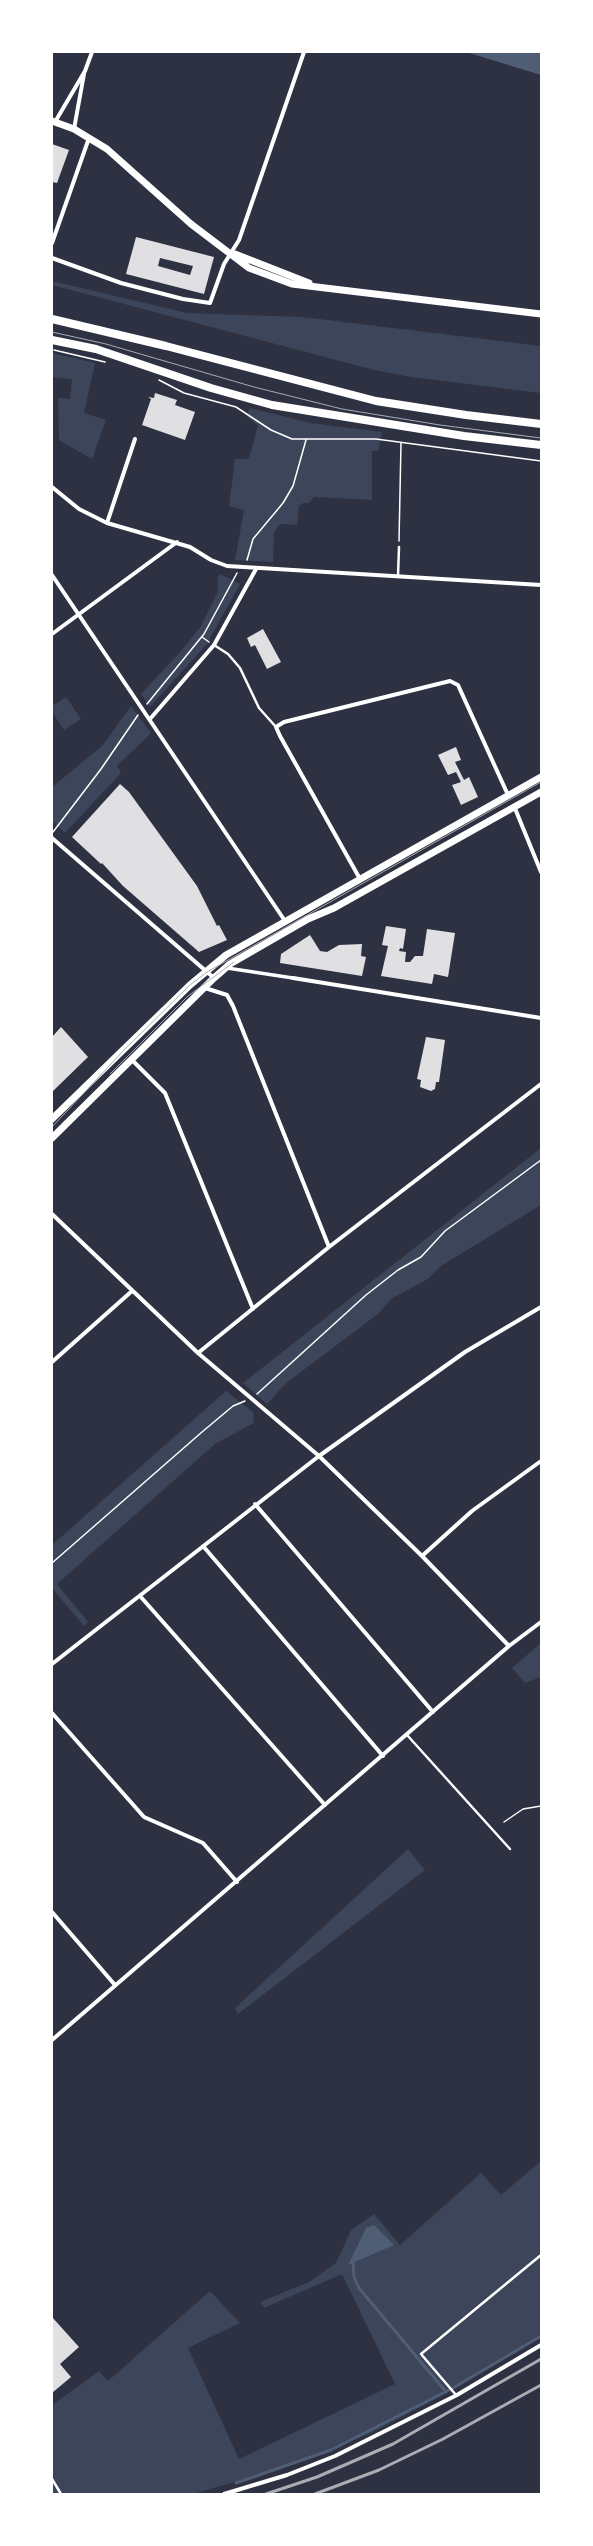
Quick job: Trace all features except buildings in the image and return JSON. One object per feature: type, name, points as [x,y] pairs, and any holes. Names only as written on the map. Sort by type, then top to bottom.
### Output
[{"type":"main road","points":[[54,121],[90,137],[191,224],[231,252],[249,268],[292,284],[313,285],[346,291],[541,314]]},
{"type":"main road","points":[[52,319],[166,346],[376,401],[466,416],[541,424]]},
{"type":"main road","points":[[52,340],[96,349],[211,388],[272,405],[464,436],[541,445]]},
{"type":"main road","points":[[52,1119],[205,971],[226,954],[541,777]]},
{"type":"main road","points":[[52,1138],[131,1059],[226,968],[308,919],[334,908],[541,792]]},
{"type":"street","points":[[74,129],[85,71],[92,52]]},
{"type":"street","points":[[52,258],[121,283],[183,299],[210,303],[224,264],[239,240],[304,52]]},
{"type":"street","points":[[54,121],[85,71]]},
{"type":"street","points":[[52,243],[90,137]]},
{"type":"street","points":[[107,523],[135,439]]},
{"type":"street","points":[[52,487],[79,509],[107,523],[177,542],[190,547],[221,565],[256,569],[541,585]]},
{"type":"street","points":[[52,634],[177,542]]},
{"type":"street","points":[[150,719],[214,645],[256,569]]},
{"type":"street","points":[[52,575],[285,920]]},
{"type":"street","points":[[360,879],[276,727],[292,720],[450,681],[458,685],[508,796]]},
{"type":"street","points":[[514,806],[541,872]]},
{"type":"street","points":[[52,838],[214,978]]},
{"type":"street","points":[[226,968],[541,1018]]},
{"type":"street","points":[[205,988],[227,995],[233,1006],[329,1247]]},
{"type":"street","points":[[131,1059],[165,1093],[253,1308]]},
{"type":"street","points":[[198,1353],[329,1247],[541,1084]]},
{"type":"street","points":[[52,1214],[198,1353],[319,1456],[422,1556],[509,1646]]},
{"type":"street","points":[[52,1362],[132,1291]]},
{"type":"street","points":[[52,1664],[255,1504],[319,1456],[465,1352],[541,1307]]},
{"type":"street","points":[[422,1556],[472,1511],[541,1460]]},
{"type":"street","points":[[255,1504],[433,1712]]},
{"type":"street","points":[[202,1546],[383,1756]]},
{"type":"street","points":[[140,1596],[325,1805]]},
{"type":"street","points":[[52,2040],[509,1646],[541,1622]]},
{"type":"street","points":[[52,1713],[144,1817],[203,1843],[237,1882]]},
{"type":"street","points":[[52,1912],[115,1985]]},
{"type":"street","points":[[224,2494],[314,2466],[457,2396],[541,2346]]},
{"type":"lane","points":[[398,577],[399,546]]},
{"type":"lane","points":[[214,645],[228,654],[240,668],[259,708],[276,727]]},
{"type":"lane","points":[[407,1735],[510,1849]]},
{"type":"lane","points":[[457,2396],[421,2354],[541,2255]]},
{"type":"lane","points":[[52,2479],[62,2494]]},
{"type":"path","points":[[52,350],[108,363]]},
{"type":"path","points":[[155,378],[184,393],[246,412],[283,437],[306,440],[341,438],[402,442],[541,461]]},
{"type":"path","points":[[52,833],[101,770],[143,709],[204,634],[241,567],[247,559],[252,539],[283,503],[293,486],[306,440]]},
{"type":"path","points":[[399,546],[402,442]]},
{"type":"path","points":[[52,1563],[233,1406],[253,1400],[264,1385],[366,1296],[398,1270],[421,1257],[445,1231],[541,1160]]},
{"type":"path","points":[[504,1822],[523,1809],[541,1806]]},
{"type":"shaded area","points":[[466,52],[541,52],[541,75]]},
{"type":"shaded area","points":[[52,281],[187,313],[303,317],[541,346],[541,393],[411,377],[374,370],[52,285]]},
{"type":"shaded area","points":[[52,353],[95,363],[84,413],[106,420],[92,459],[59,440],[58,398],[70,399],[72,379],[52,377]]},
{"type":"shaded area","points":[[250,408],[311,423],[382,432],[378,451],[372,451],[372,500],[314,497],[309,503],[303,503],[299,506],[297,525],[280,524],[274,533],[273,562],[235,560],[244,510],[229,506],[235,459],[249,459],[258,425],[246,416]]},
{"type":"shaded area","points":[[220,574],[240,584],[207,644],[150,707],[141,694],[182,650],[201,626],[218,591],[218,577]]},
{"type":"shaded area","points":[[66,697],[81,719],[64,730],[52,712],[52,706]]},
{"type":"shaded area","points":[[131,706],[151,733],[117,766],[121,773],[65,833],[52,821],[52,787],[102,746]]},
{"type":"shaded area","points":[[541,1148],[541,1205],[441,1266],[428,1279],[391,1299],[378,1314],[285,1384],[267,1404],[243,1383]]},
{"type":"shaded area","points":[[226,1391],[253,1412],[254,1423],[215,1444],[57,1584],[88,1622],[84,1626],[52,1588],[52,1545]]},
{"type":"shaded area","points":[[541,1643],[541,1677],[525,1683],[512,1668]]},
{"type":"shaded area","points":[[408,1849],[425,1870],[238,2014],[235,2008]]},
{"type":"shaded area","points":[[541,2161],[541,2338],[445,2394],[371,2433],[309,2458],[228,2484],[192,2494],[52,2494],[52,2405],[99,2371],[108,2381],[210,2291],[240,2323],[188,2348],[239,2459],[395,2384],[342,2274],[264,2308],[260,2302],[309,2282],[336,2263],[351,2230],[374,2214],[400,2245],[481,2173],[501,2195]]},
{"type":"shaded area","points":[[374,2225],[394,2245],[348,2265],[366,2228]]},
{"type":"waterway","points":[[353,2263],[354,2277],[359,2288],[446,2392]]},
{"type":"waterway","points":[[453,2388],[541,2336]]},
{"type":"waterway","points":[[236,2483],[331,2450],[449,2390]]},
{"type":"tram line","points":[[52,332],[106,344],[254,387],[342,409],[440,425],[541,438]]},
{"type":"tram line","points":[[52,1127],[124,1050],[190,985],[207,972],[541,782]]},
{"type":"tram line","points":[[110,1074],[188,996],[234,962]]},
{"type":"railway","points":[[266,2494],[317,2477],[393,2444],[541,2359]]},
{"type":"railway","points":[[315,2494],[379,2470],[443,2439],[541,2385]]}]
